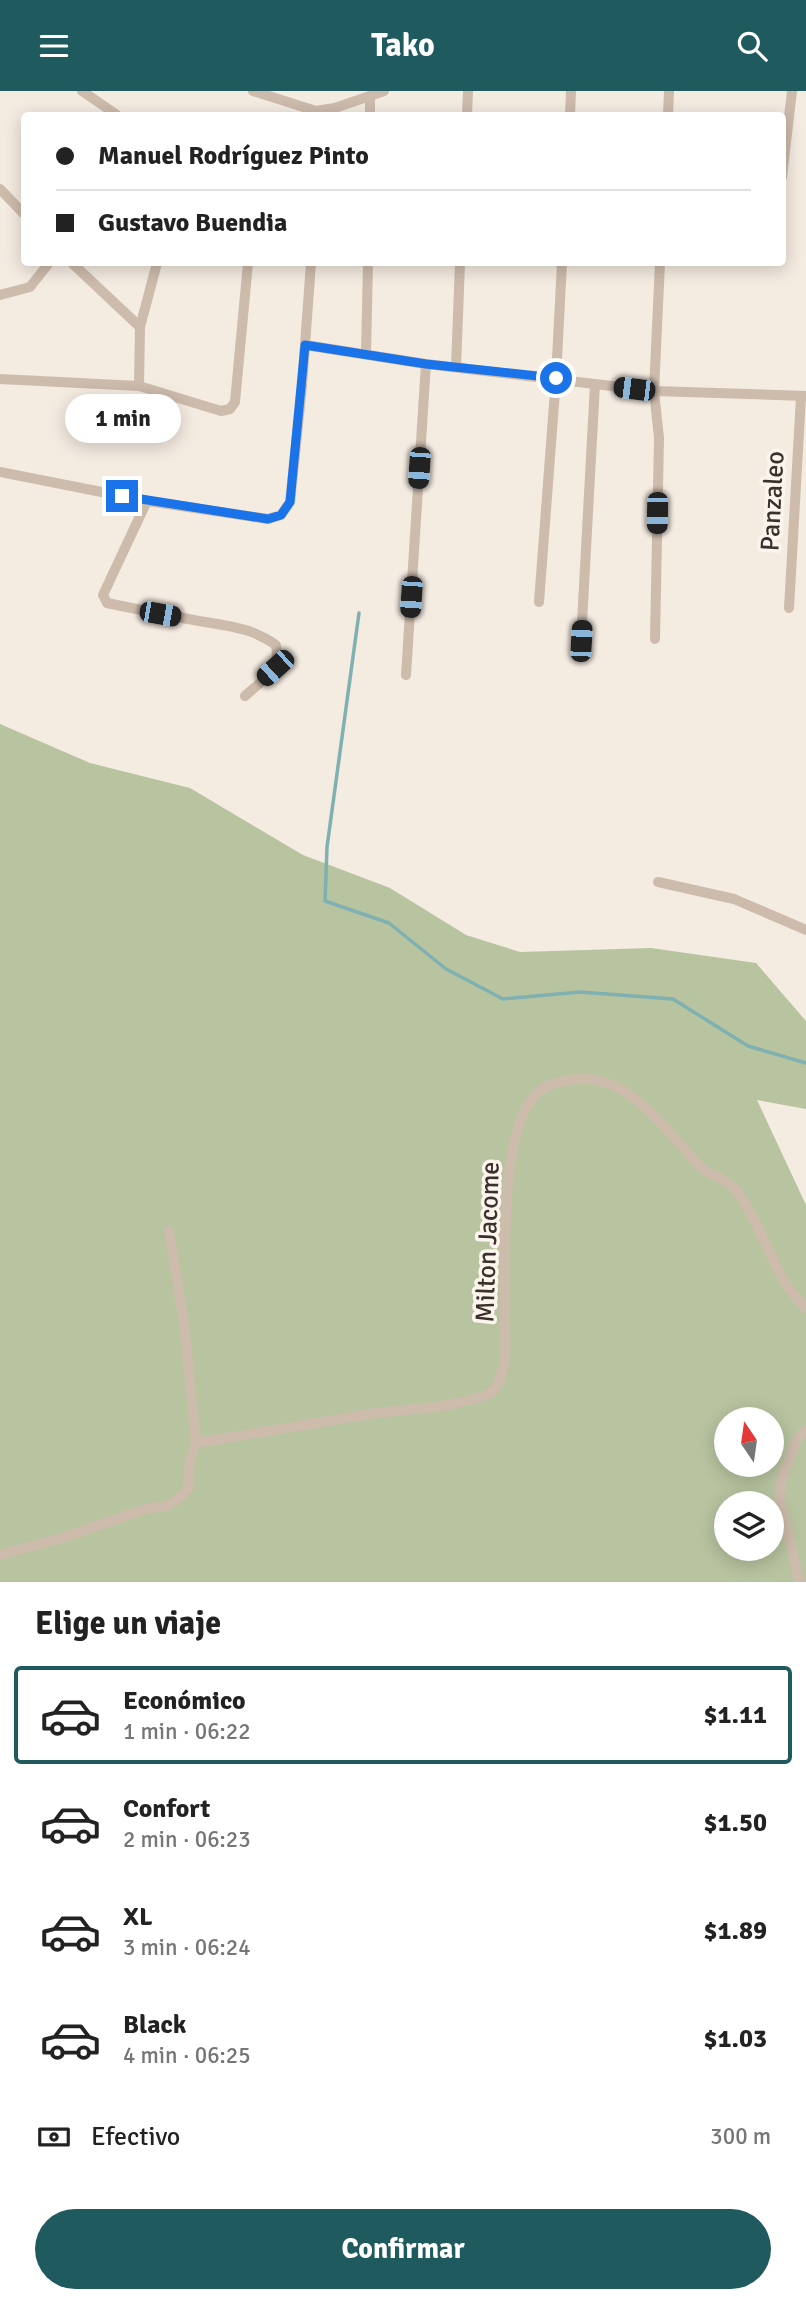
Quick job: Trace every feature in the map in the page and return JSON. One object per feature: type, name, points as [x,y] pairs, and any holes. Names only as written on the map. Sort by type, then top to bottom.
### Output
[{"type":"street","points":[[82,91],[113,112]]},
{"type":"street","points":[[253,91],[313,112]]},
{"type":"street","points":[[320,112],[384,91]]},
{"type":"street","points":[[467,91],[467,112]]},
{"type":"street","points":[[570,112],[571,91]]},
{"type":"street","points":[[668,112],[669,91]]},
{"type":"street","points":[[786,143],[792,91]]},
{"type":"street","points":[[370,96],[370,112]]},
{"type":"street","points":[[2,192],[21,211]]},
{"type":"street","points":[[0,295],[30,287],[47,266]]},
{"type":"street","points":[[75,266],[140,327]]},
{"type":"street","points":[[139,386],[140,327],[156,266]]},
{"type":"street","points":[[0,379],[139,386],[221,411],[230,409],[235,402],[248,266]]},
{"type":"street","points":[[0,472],[147,501],[268,519],[281,515],[290,502],[311,266]]},
{"type":"street","points":[[366,354],[368,266]]},
{"type":"street","points":[[456,367],[460,266]]},
{"type":"street","points":[[539,603],[562,266]]},
{"type":"street","points":[[655,639],[659,438],[654,391],[660,266]]},
{"type":"street","points":[[305,345],[426,364],[654,391],[804,397]]},
{"type":"street","points":[[406,675],[426,364]]},
{"type":"street","points":[[581,641],[595,384]]},
{"type":"street","name":"Panzaleo","points":[[789,608],[804,397]]},
{"type":"street","points":[[147,501],[103,595],[107,603],[237,626],[276,645],[278,655],[275,668],[245,696]]},
{"type":"street","points":[[658,882],[734,899],[806,930]]},
{"type":"street","name":"Milton Jacome","points":[[195,1443],[376,1413],[443,1406],[492,1392],[499,1383],[505,1362],[510,1159],[516,1131],[526,1107],[537,1092],[552,1083],[576,1079],[600,1080],[630,1095],[664,1125],[703,1169],[735,1188],[786,1286],[806,1308]]},
{"type":"street","points":[[0,1555],[65,1537],[145,1509],[167,1506],[188,1489],[190,1460],[195,1443],[184,1323],[169,1231]]},
{"type":"street","points":[[800,1582],[779,1497],[782,1478],[797,1439],[806,1430]]},
{"type":"green space","points":[[0,724],[90,763],[190,788],[303,855],[390,888],[466,935],[520,952],[651,948],[756,963],[806,1021],[806,1109],[757,1100],[806,1205],[806,1582],[0,1582]]},
{"type":"waterway","points":[[359,613],[327,847],[325,901],[389,923],[446,969],[503,999],[580,992],[673,999],[748,1046],[806,1063]]},
{"type":"route","points":[[122,496],[268,519],[281,515],[290,502],[305,345],[426,364],[556,378]]}]
